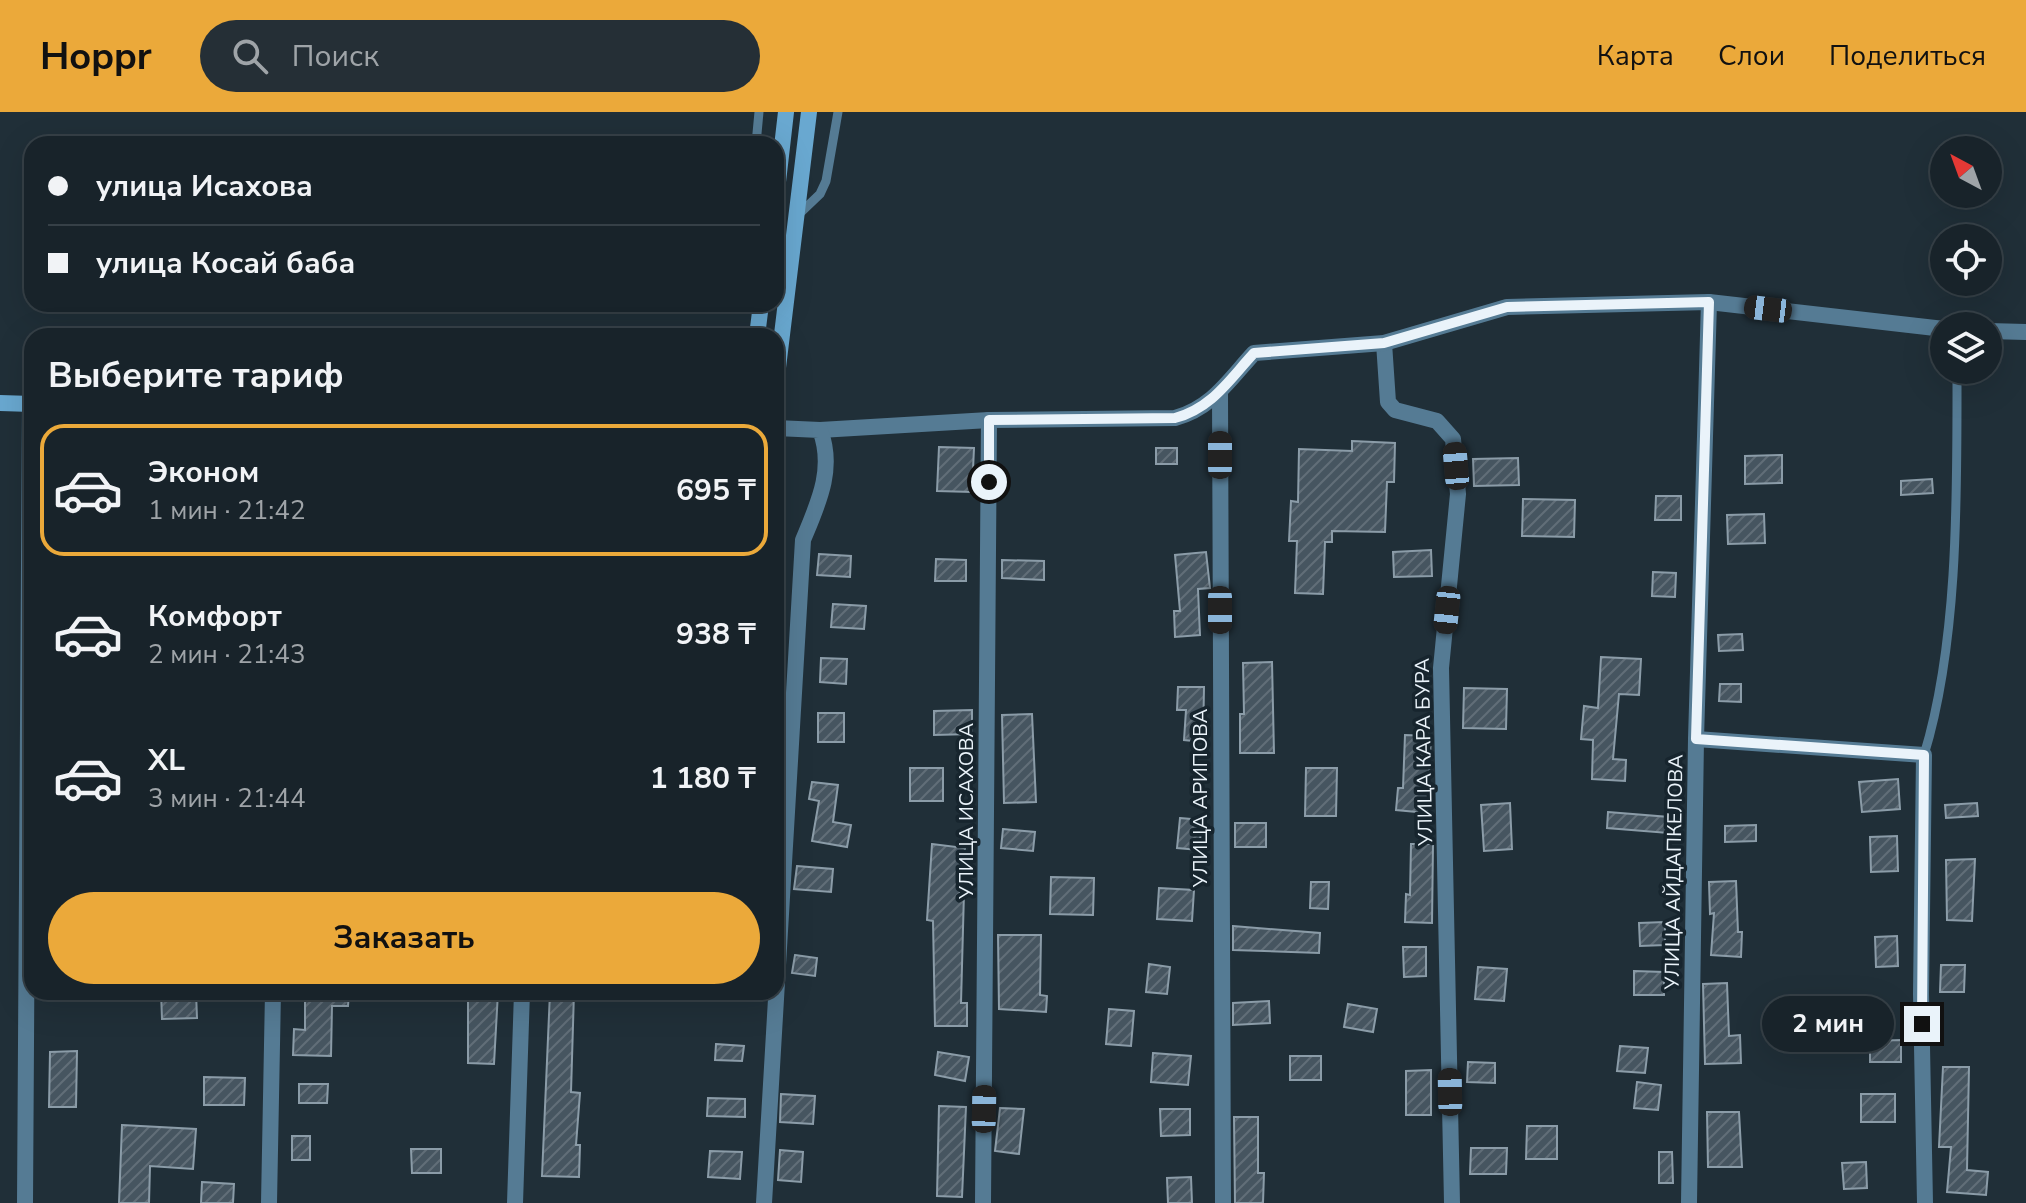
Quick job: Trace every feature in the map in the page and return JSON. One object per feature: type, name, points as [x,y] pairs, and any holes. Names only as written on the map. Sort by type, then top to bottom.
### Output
[{"type":"main road","points":[[783,136],[786,112]]},
{"type":"main road","points":[[784,310],[809,112]]},
{"type":"main road","points":[[0,403],[24,404]]},
{"type":"street","points":[[784,428],[820,430],[989,420],[1175,418],[1197,412],[1220,393],[1254,353],[1384,343],[1507,307],[1709,302],[1930,327]]},
{"type":"street","name":"УЛИЦА АЙДАПКЕЛОВА","points":[[1689,1203],[1696,739],[1709,302]]},
{"type":"street","points":[[2002,331],[2026,332]]},
{"type":"street","name":"УЛИЦА КАРА БУРА","points":[[1384,343],[1388,402],[1395,410],[1437,421],[1453,439],[1458,494],[1441,668],[1452,1203]]},
{"type":"street","name":"УЛИЦА АРИПОВА","points":[[1220,393],[1223,1203]]},
{"type":"street","name":"УЛИЦА ИСАХОВА","points":[[983,1203],[989,420]]},
{"type":"street","points":[[784,863],[803,540],[823,491],[828,451],[820,430]]},
{"type":"street","points":[[1696,739],[1924,755],[1921,994],[1925,1203]]},
{"type":"street","points":[[25,1203],[27,1000]]},
{"type":"street","points":[[269,1203],[273,1000]]},
{"type":"street","points":[[515,1203],[522,1000]]},
{"type":"street","points":[[764,1203],[776,1000]]},
{"type":"lane","points":[[757,136],[759,112]]},
{"type":"lane","points":[[794,218],[820,194],[826,181],[838,112]]},
{"type":"lane","points":[[1924,755],[1942,683],[1957,475],[1957,384]]},
{"type":"building","points":[[1352,441],[1395,443],[1394,482],[1387,482],[1385,532],[1332,531],[1332,542],[1325,542],[1323,594],[1295,593],[1297,541],[1289,541],[1291,501],[1298,502],[1299,449],[1352,451]]},
{"type":"building","points":[[939,447],[974,448],[972,492],[937,491]]},
{"type":"building","points":[[1156,448],[1177,448],[1177,464],[1156,464]]},
{"type":"building","points":[[1782,455],[1782,483],[1745,484],[1745,456]]},
{"type":"building","points":[[1518,458],[1519,485],[1474,486],[1473,459]]},
{"type":"building","points":[[1932,479],[1933,493],[1901,495],[1901,481]]},
{"type":"building","points":[[1656,496],[1681,496],[1681,520],[1655,520]]},
{"type":"building","points":[[1523,499],[1575,500],[1574,537],[1522,536]]},
{"type":"building","points":[[1764,514],[1765,543],[1728,544],[1727,515]]},
{"type":"building","points":[[1431,550],[1432,576],[1394,577],[1393,552]]},
{"type":"building","points":[[1206,552],[1210,588],[1198,589],[1200,635],[1175,637],[1174,611],[1180,611],[1175,555]]},
{"type":"building","points":[[819,554],[851,556],[850,577],[817,575]]},
{"type":"building","points":[[936,559],[966,560],[966,581],[935,581]]},
{"type":"building","points":[[1002,560],[1044,561],[1044,580],[1002,578]]},
{"type":"building","points":[[1653,572],[1676,573],[1675,597],[1652,596]]},
{"type":"building","points":[[833,604],[866,606],[864,629],[831,627]]},
{"type":"building","points":[[1742,634],[1743,650],[1719,651],[1718,635]]},
{"type":"building","points":[[1601,657],[1641,659],[1639,695],[1619,694],[1613,759],[1626,760],[1625,781],[1592,779],[1593,740],[1581,739],[1584,706],[1598,708]]},
{"type":"building","points":[[821,658],[847,659],[846,684],[820,682]]},
{"type":"building","points":[[1272,662],[1274,753],[1240,753],[1240,714],[1244,714],[1243,663]]},
{"type":"building","points":[[1720,684],[1741,684],[1741,702],[1719,701]]},
{"type":"building","points":[[1178,687],[1204,687],[1203,742],[1184,740],[1186,710],[1177,710]]},
{"type":"building","points":[[1464,688],[1507,689],[1506,729],[1463,728]]},
{"type":"building","points":[[972,710],[972,734],[934,735],[934,711]]},
{"type":"building","points":[[818,713],[844,713],[844,742],[818,742]]},
{"type":"building","points":[[1032,714],[1036,802],[1004,803],[1002,715]]},
{"type":"building","points":[[1405,735],[1431,736],[1427,813],[1396,810],[1398,788],[1403,788]]},
{"type":"building","points":[[910,768],[943,768],[943,801],[910,801]]},
{"type":"building","points":[[1306,768],[1337,768],[1336,816],[1305,816]]},
{"type":"building","points":[[1898,779],[1900,809],[1862,812],[1859,782]]},
{"type":"building","points":[[812,782],[838,785],[833,822],[851,825],[847,847],[812,841],[819,801],[809,799]]},
{"type":"building","points":[[1510,803],[1512,849],[1484,851],[1481,805]]},
{"type":"building","points":[[1977,803],[1978,816],[1946,818],[1945,805]]},
{"type":"building","points":[[1608,812],[1669,817],[1668,833],[1607,828]]},
{"type":"building","points":[[1180,818],[1202,820],[1199,850],[1177,848]]},
{"type":"building","points":[[1235,823],[1266,823],[1266,847],[1235,847]]},
{"type":"building","points":[[1756,825],[1756,841],[1725,842],[1725,826]]},
{"type":"building","points":[[1003,829],[1035,832],[1033,851],[1001,848]]},
{"type":"building","points":[[1897,836],[1898,871],[1871,872],[1870,837]]},
{"type":"building","points":[[932,844],[965,848],[960,892],[964,892],[961,1003],[967,1003],[967,1026],[935,1026],[933,921],[927,920]]},
{"type":"building","points":[[1411,844],[1433,844],[1432,923],[1405,922],[1406,894],[1410,895]]},
{"type":"building","points":[[1975,859],[1972,921],[1947,920],[1946,860]]},
{"type":"building","points":[[797,866],[833,869],[831,892],[794,889]]},
{"type":"building","points":[[1051,877],[1094,878],[1093,915],[1050,914]]},
{"type":"building","points":[[1736,881],[1738,932],[1742,932],[1741,957],[1711,955],[1714,913],[1710,914],[1709,882]]},
{"type":"building","points":[[1311,882],[1329,882],[1328,909],[1310,908]]},
{"type":"building","points":[[1159,888],[1194,890],[1192,921],[1157,919]]},
{"type":"building","points":[[1665,922],[1665,945],[1640,946],[1639,923]]},
{"type":"building","points":[[1233,926],[1320,933],[1319,953],[1233,950]]},
{"type":"building","points":[[998,935],[1041,935],[1040,995],[1047,996],[1046,1012],[999,1009]]},
{"type":"building","points":[[1897,936],[1898,966],[1876,967],[1875,937]]},
{"type":"building","points":[[1403,947],[1426,947],[1426,976],[1404,977]]},
{"type":"building","points":[[795,955],[817,958],[815,976],[792,973]]},
{"type":"building","points":[[1149,964],[1170,967],[1167,994],[1146,992]]},
{"type":"building","points":[[1941,965],[1965,965],[1964,992],[1940,992]]},
{"type":"building","points":[[1478,967],[1507,969],[1504,1001],[1475,999]]},
{"type":"building","points":[[1634,971],[1664,972],[1664,995],[1634,995]]},
{"type":"building","points":[[1727,983],[1729,1036],[1740,1035],[1741,1063],[1705,1064],[1703,984]]},
{"type":"building","points":[[161,1000],[196,1000],[197,1018],[162,1019]]},
{"type":"building","points":[[305,1000],[348,1000],[348,1006],[332,1006],[331,1056],[293,1055],[294,1029],[305,1030]]},
{"type":"building","points":[[468,1000],[498,1000],[494,1064],[468,1063]]},
{"type":"building","points":[[550,1000],[574,1000],[571,1092],[580,1093],[576,1145],[580,1145],[579,1177],[542,1176]]},
{"type":"building","points":[[1269,1001],[1270,1023],[1233,1025],[1233,1003]]},
{"type":"building","points":[[1348,1004],[1377,1009],[1373,1032],[1344,1027]]},
{"type":"building","points":[[1109,1009],[1134,1011],[1131,1046],[1106,1044]]},
{"type":"building","points":[[1901,1040],[1901,1062],[1870,1062],[1870,1041]]},
{"type":"building","points":[[716,1044],[744,1046],[742,1061],[715,1060]]},
{"type":"building","points":[[1620,1046],[1648,1048],[1645,1073],[1617,1071]]},
{"type":"building","points":[[77,1051],[76,1107],[49,1107],[50,1052]]},
{"type":"building","points":[[938,1052],[969,1057],[965,1081],[935,1075]]},
{"type":"building","points":[[1153,1053],[1191,1056],[1188,1085],[1151,1082]]},
{"type":"building","points":[[1290,1056],[1321,1056],[1321,1080],[1290,1080]]},
{"type":"building","points":[[1468,1062],[1495,1063],[1495,1083],[1467,1082]]},
{"type":"building","points":[[1943,1067],[1969,1067],[1967,1170],[1988,1172],[1986,1195],[1947,1192],[1951,1147],[1939,1147]]},
{"type":"building","points":[[1431,1070],[1431,1115],[1406,1115],[1406,1071]]},
{"type":"building","points":[[204,1077],[245,1078],[244,1105],[204,1105]]},
{"type":"building","points":[[1637,1082],[1661,1085],[1658,1110],[1634,1108]]},
{"type":"building","points":[[299,1084],[328,1084],[327,1103],[299,1103]]},
{"type":"building","points":[[781,1094],[815,1096],[813,1124],[780,1122]]},
{"type":"building","points":[[1861,1094],[1895,1094],[1895,1122],[1861,1122]]},
{"type":"building","points":[[708,1098],[745,1099],[745,1117],[707,1116]]},
{"type":"building","points":[[939,1106],[966,1107],[962,1197],[937,1196]]},
{"type":"building","points":[[1000,1108],[1024,1109],[1019,1154],[995,1151]]},
{"type":"building","points":[[1160,1109],[1190,1109],[1190,1135],[1161,1136]]},
{"type":"building","points":[[1707,1112],[1739,1112],[1742,1167],[1708,1167]]},
{"type":"building","points":[[1234,1117],[1258,1117],[1258,1173],[1264,1173],[1263,1203],[1235,1203]]},
{"type":"building","points":[[122,1125],[196,1129],[193,1169],[150,1166],[149,1203],[119,1203]]},
{"type":"building","points":[[1527,1126],[1557,1126],[1557,1159],[1526,1159]]},
{"type":"building","points":[[292,1136],[310,1136],[310,1160],[292,1160]]},
{"type":"building","points":[[1471,1148],[1507,1148],[1506,1174],[1470,1174]]},
{"type":"building","points":[[411,1149],[441,1149],[441,1173],[412,1173]]},
{"type":"building","points":[[780,1150],[803,1152],[801,1182],[778,1180]]},
{"type":"building","points":[[710,1151],[742,1152],[740,1179],[708,1177]]},
{"type":"building","points":[[1659,1152],[1672,1152],[1673,1183],[1659,1183]]},
{"type":"building","points":[[1866,1162],[1867,1188],[1844,1189],[1842,1163]]},
{"type":"building","points":[[1191,1177],[1192,1203],[1168,1203],[1167,1178]]},
{"type":"building","points":[[202,1182],[234,1184],[233,1203],[201,1203]]},
{"type":"route","points":[[989,482],[989,420],[1175,418],[1197,412],[1220,393],[1254,353],[1384,343],[1507,307],[1709,302],[1696,739],[1924,755],[1922,1024]]}]
